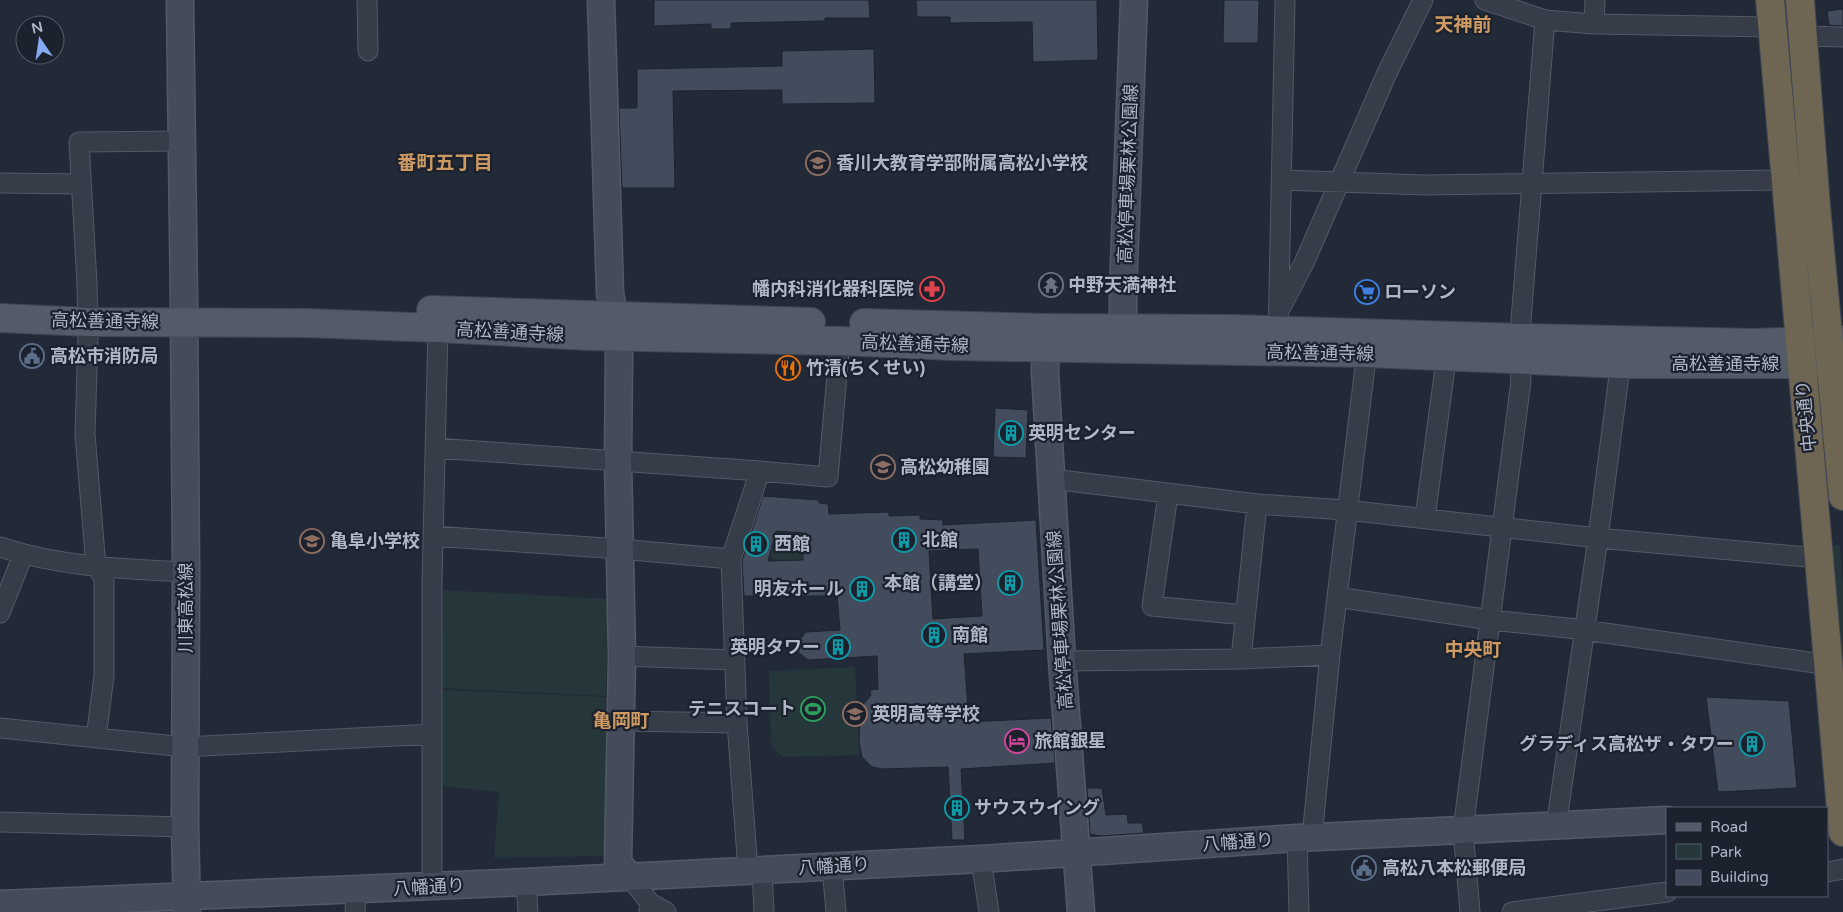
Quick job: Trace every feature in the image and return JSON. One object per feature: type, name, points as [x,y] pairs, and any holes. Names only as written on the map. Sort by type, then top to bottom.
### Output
[{"type":"highway","name":"中央通り","points":[[1770,0],[1818,558],[1829,665],[1838,816]]},
{"type":"highway","name":"中央通り","points":[[1800,0],[1816,206],[1836,351],[1843,496]]},
{"type":"main road","name":"高松善通寺線","points":[[0,300],[88,312]]},
{"type":"main road","name":"高松善通寺線","points":[[0,318],[88,312],[184,313],[1045,338],[1123,338],[1278,331],[1368,343],[1520,349],[1622,352],[1800,353],[1836,351]]},
{"type":"main road","name":"高松善通寺線","points":[[184,313],[307,323],[438,328],[508,333],[614,326],[840,341],[951,346],[1045,338]]},
{"type":"street","name":"川東高松線","points":[[180,0],[184,313],[185,827],[187,905]]},
{"type":"street","points":[[367,0],[368,51]]},
{"type":"street","points":[[601,0],[609,278],[619,353],[618,461],[622,656],[618,863],[630,877],[649,908],[666,912]]},
{"type":"street","name":"高松停車場栗林公園線","points":[[1123,338],[1134,0]]},
{"type":"street","points":[[1278,331],[1285,0]]},
{"type":"street","points":[[1278,331],[1304,263],[1388,73],[1423,0]]},
{"type":"street","points":[[1485,0],[1545,20],[1594,24],[1772,27]]},
{"type":"street","points":[[1594,24],[1595,0]]},
{"type":"street","points":[[1470,912],[1463,830],[1520,381],[1520,349],[1531,183],[1545,20]]},
{"type":"street","points":[[1803,36],[1843,37]]},
{"type":"street","points":[[96,738],[104,676],[104,577],[96,567],[85,434],[88,312],[79,142],[182,141]]},
{"type":"street","points":[[1282,180],[1425,184],[1785,180]]},
{"type":"street","points":[[0,183],[81,184]]},
{"type":"street","points":[[432,886],[433,536],[438,328]]},
{"type":"street","name":"高松停車場栗林公園線","points":[[1045,338],[1062,660],[1080,912]]},
{"type":"street","points":[[435,448],[828,477],[840,341]]},
{"type":"street","points":[[1299,912],[1304,837],[1330,655],[1346,510],[1368,343]]},
{"type":"street","points":[[1425,518],[1448,346]]},
{"type":"street","points":[[1556,826],[1598,538],[1622,352]]},
{"type":"street","points":[[760,471],[731,559],[737,723],[755,870],[764,912]]},
{"type":"street","points":[[1052,479],[1257,504],[1346,510],[1598,538],[1818,558]]},
{"type":"street","points":[[1168,494],[1152,606],[1245,616]]},
{"type":"street","points":[[1240,659],[1257,504]]},
{"type":"street","points":[[433,536],[731,559]]},
{"type":"street","points":[[0,547],[24,555],[96,567],[186,572]]},
{"type":"street","points":[[0,613],[24,555]]},
{"type":"street","points":[[1337,597],[1491,620],[1584,630],[1829,665]]},
{"type":"street","points":[[1062,660],[1240,659],[1330,655]]},
{"type":"street","points":[[622,656],[734,660]]},
{"type":"street","points":[[621,720],[737,723]]},
{"type":"street","points":[[0,728],[185,746],[432,734]]},
{"type":"street","name":"八幡通り","points":[[0,904],[187,905],[356,901],[432,886],[981,859],[1304,837],[1666,820]]},
{"type":"street","points":[[0,822],[185,827]]},
{"type":"street","points":[[981,859],[989,912]]},
{"type":"street","points":[[832,866],[836,912]]},
{"type":"street","points":[[1828,872],[1843,870]]},
{"type":"street","points":[[526,882],[528,912]]},
{"type":"street","points":[[1512,912],[1666,892]]},
{"type":"green space","points":[[1782,0],[1788,0],[1802,184],[1803,235]]},
{"type":"green space","points":[[776,531],[803,533],[803,560],[776,561],[770,555]]},
{"type":"green space","points":[[1838,545],[1840,547],[1843,588],[1843,675],[1831,547]]},
{"type":"green space","points":[[443,590],[608,599],[606,696],[441,688]]},
{"type":"green space","name":"テニスコート","points":[[855,667],[859,755],[783,757],[771,746],[769,671]]},
{"type":"green space","points":[[441,690],[606,697],[605,852],[602,856],[494,858],[499,792],[440,786]]},
{"type":"building","points":[[654,0],[869,0],[870,18],[825,18],[825,21],[731,23],[731,29],[711,29],[711,24],[654,26]]},
{"type":"building","points":[[916,0],[1097,0],[1098,60],[1033,62],[1032,22],[950,23],[950,17],[917,17]]},
{"type":"building","points":[[1224,0],[1259,0],[1258,43],[1223,43]]},
{"type":"building","points":[[1843,9],[1843,26],[1829,25],[1827,11]]},
{"type":"building","points":[[874,49],[875,103],[782,104],[782,90],[673,91],[675,188],[622,188],[619,108],[637,108],[637,69],[782,66],[782,51]]},
{"type":"building","name":"英明センター","points":[[995,408],[1028,410],[1026,458],[993,457]]},
{"type":"building","name":"英明高等学校","points":[[763,496],[819,500],[819,503],[828,504],[829,514],[889,512],[889,516],[920,515],[920,519],[943,520],[943,525],[1036,520],[1044,650],[964,654],[969,722],[1051,718],[1055,763],[961,769],[965,840],[952,840],[948,767],[883,769],[872,767],[862,757],[859,742],[860,717],[863,705],[871,695],[870,690],[878,689],[877,656],[808,660],[797,651],[797,643],[806,632],[840,630],[837,596],[744,596],[742,561]],"holes":[[[776,531],[803,533],[803,560],[768,561]],[[978,549],[982,616],[933,619],[929,551]]]},
{"type":"building","name":"グラディス高松ザ・タワー","points":[[1706,697],[1789,701],[1797,788],[1718,792]]},
{"type":"building","points":[[1087,788],[1102,788],[1106,815],[1127,814],[1128,823],[1142,823],[1144,833],[1101,836],[1090,834]]},
{"type":"place","name":"香川大教育学部附属高松小学校","points":[[818,163]]},
{"type":"place","name":"中野天満神社","points":[[1051,285]]},
{"type":"place","name":"幡内科消化器科医院","points":[[932,289]]},
{"type":"place","name":"ローソン","points":[[1367,292]]},
{"type":"place","name":"高松市消防局","points":[[32,356]]},
{"type":"place","name":"竹清(ちくせい)","points":[[788,368]]},
{"type":"place","name":"英明センター","points":[[1011,433]]},
{"type":"place","name":"高松幼稚園","points":[[883,467]]},
{"type":"place","name":"北館","points":[[904,540]]},
{"type":"place","name":"亀阜小学校","points":[[312,541]]},
{"type":"place","name":"西館","points":[[756,544]]},
{"type":"place","name":"本館（講堂）","points":[[1010,583]]},
{"type":"place","name":"明友ホール","points":[[862,589]]},
{"type":"place","name":"南館","points":[[934,635]]},
{"type":"place","name":"英明タワー","points":[[838,647]]},
{"type":"place","name":"テニスコート","points":[[813,709]]},
{"type":"place","name":"英明高等学校","points":[[855,714]]},
{"type":"place","name":"旅館銀星","points":[[1017,741]]},
{"type":"place","name":"グラディス高松ザ・タワー","points":[[1752,744]]},
{"type":"place","name":"サウスウイング","points":[[957,808]]},
{"type":"place","name":"高松八本松郵便局","points":[[1364,868]]},
{"type":"district","name":"天神前","points":[[1463,24]]},
{"type":"district","name":"番町五丁目","points":[[445,162]]},
{"type":"district","name":"中央町","points":[[1473,649]]},
{"type":"district","name":"亀岡町","points":[[621,720]]}]
